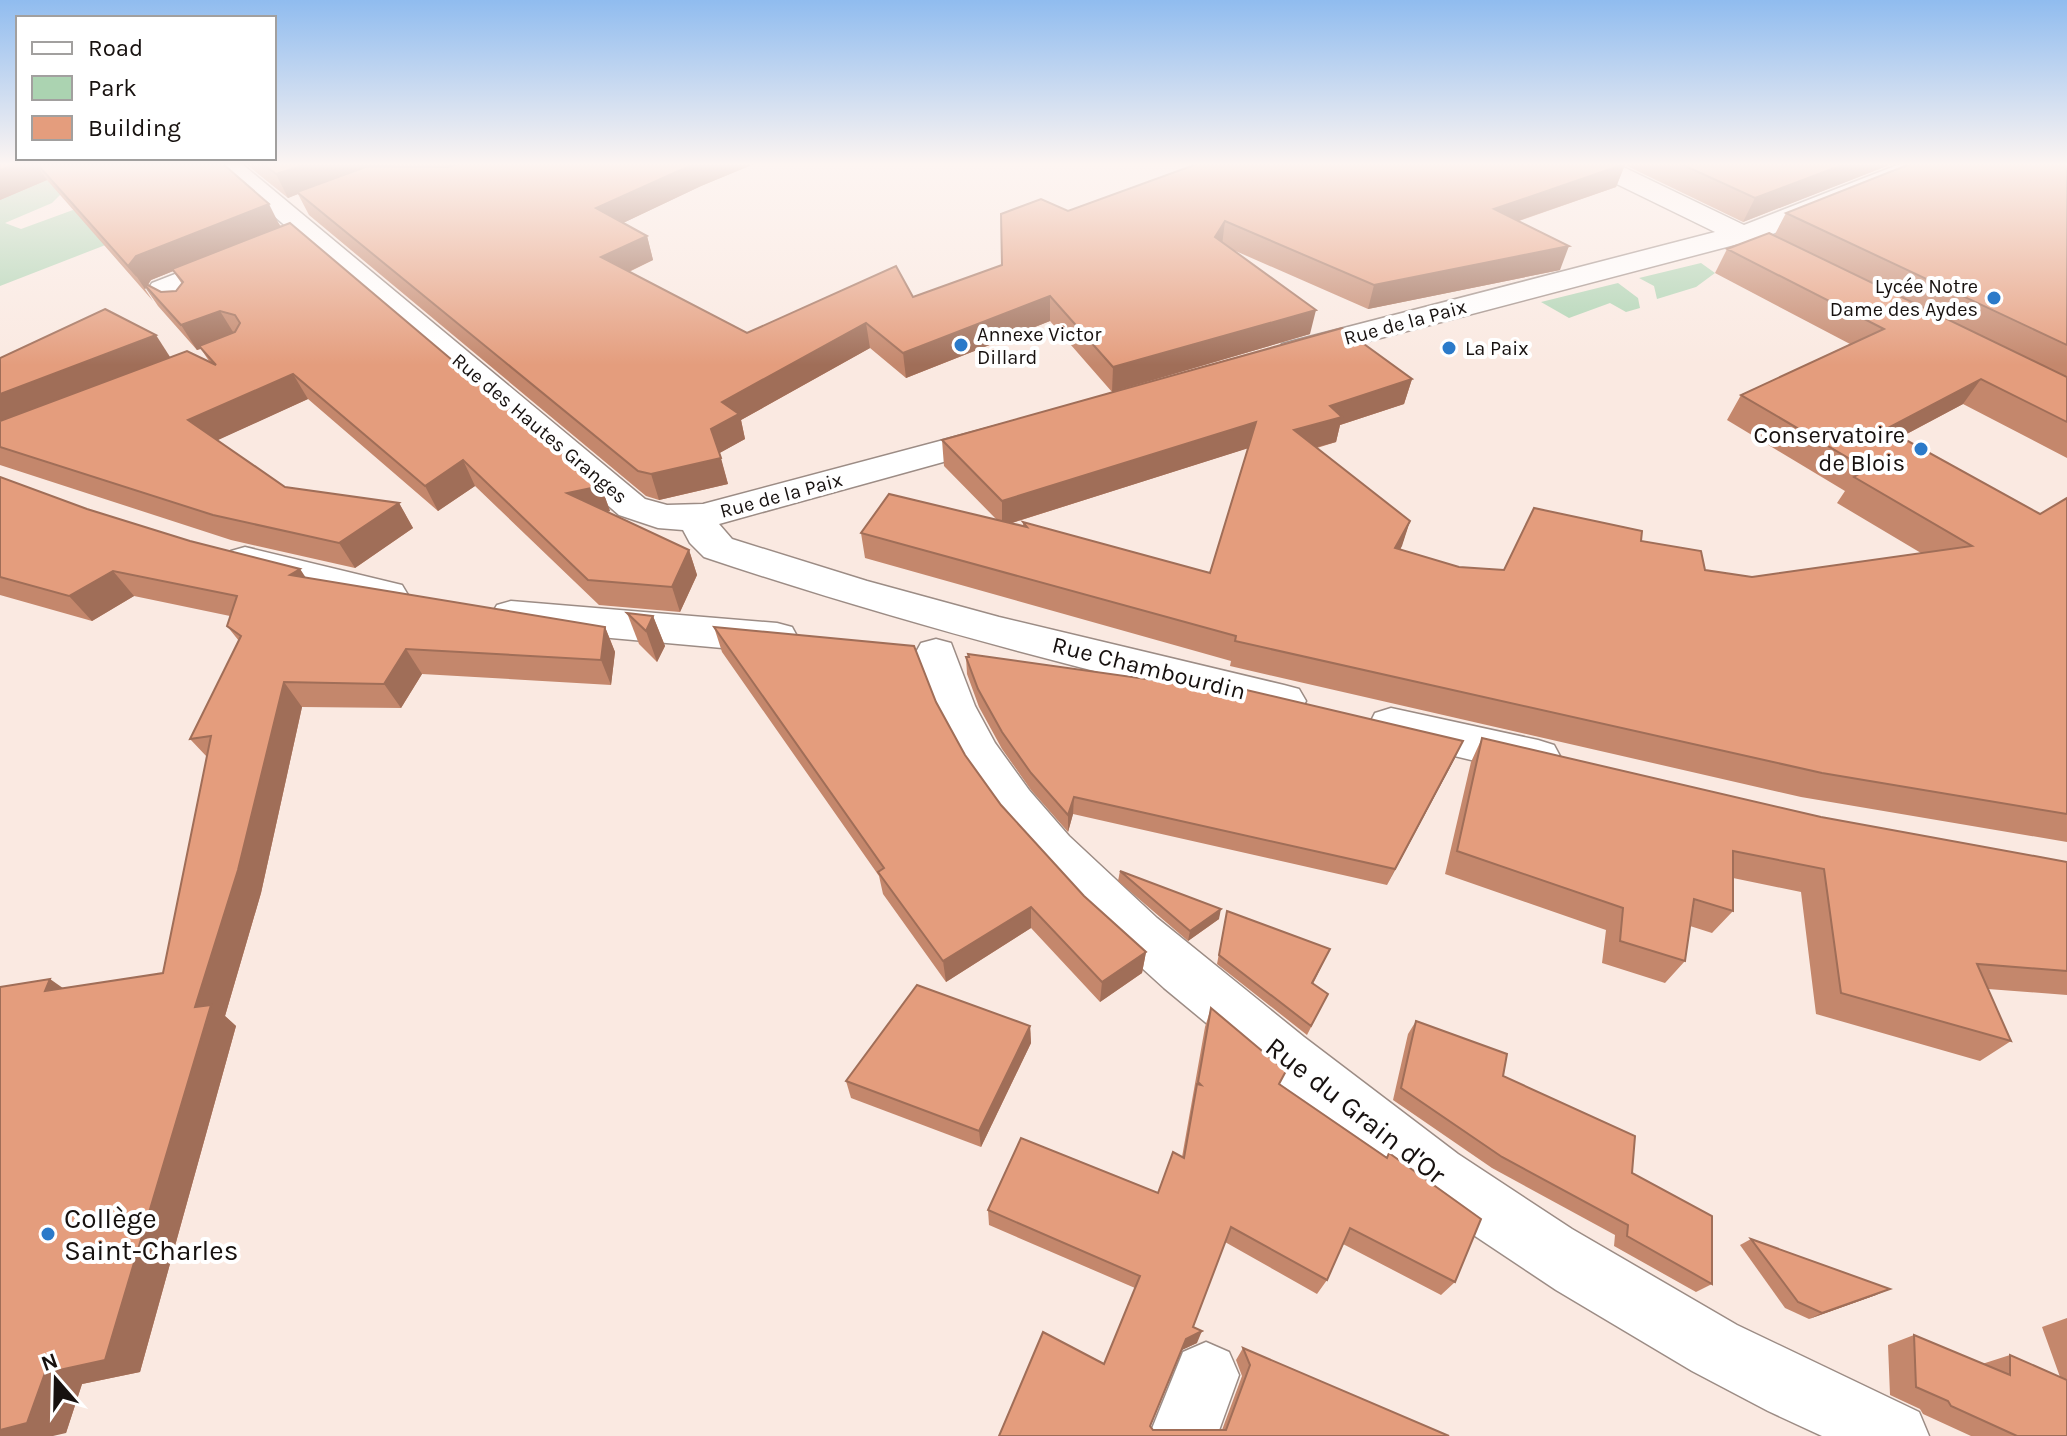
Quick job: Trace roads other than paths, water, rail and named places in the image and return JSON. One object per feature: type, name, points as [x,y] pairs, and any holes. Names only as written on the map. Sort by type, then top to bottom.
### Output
[{"type":"street","points":[[180,307],[163,289],[280,231]]},
{"type":"street","name":"Rue des Hautes Granges","points":[[290,231],[632,507],[649,515],[698,517]]},
{"type":"street","points":[[1733,231],[1777,253]]},
{"type":"street","name":"Rue de la Paix","points":[[1265,359],[1751,231]]},
{"type":"street","name":"Rue de la Paix","points":[[698,517],[1033,428]]},
{"type":"street","points":[[698,517],[703,534],[718,548],[864,595],[983,628]]},
{"type":"street","points":[[209,551],[419,601]]},
{"type":"street","points":[[477,611],[806,642]]},
{"type":"street","name":"Rue du Grain d'Or","points":[[983,628],[915,653],[1016,807],[1069,869],[1143,939],[1318,1084],[1470,1198],[1693,1336],[1895,1436]]},
{"type":"street","name":"Rue Chambourdin","points":[[983,628],[1571,765]]},
{"type":"street","points":[[1183,1436],[1206,1375]]},
{"type":"place","name":"Lycée Notre Dame des Aydes","points":[[1994,298]]},
{"type":"place","name":"Annexe Victor Dillard","points":[[961,345]]},
{"type":"place","name":"La Paix","points":[[1449,348]]},
{"type":"place","name":"Conservatoire de Blois","points":[[1921,449]]},
{"type":"place","name":"Collège Saint-Charles","points":[[48,1234]]}]
